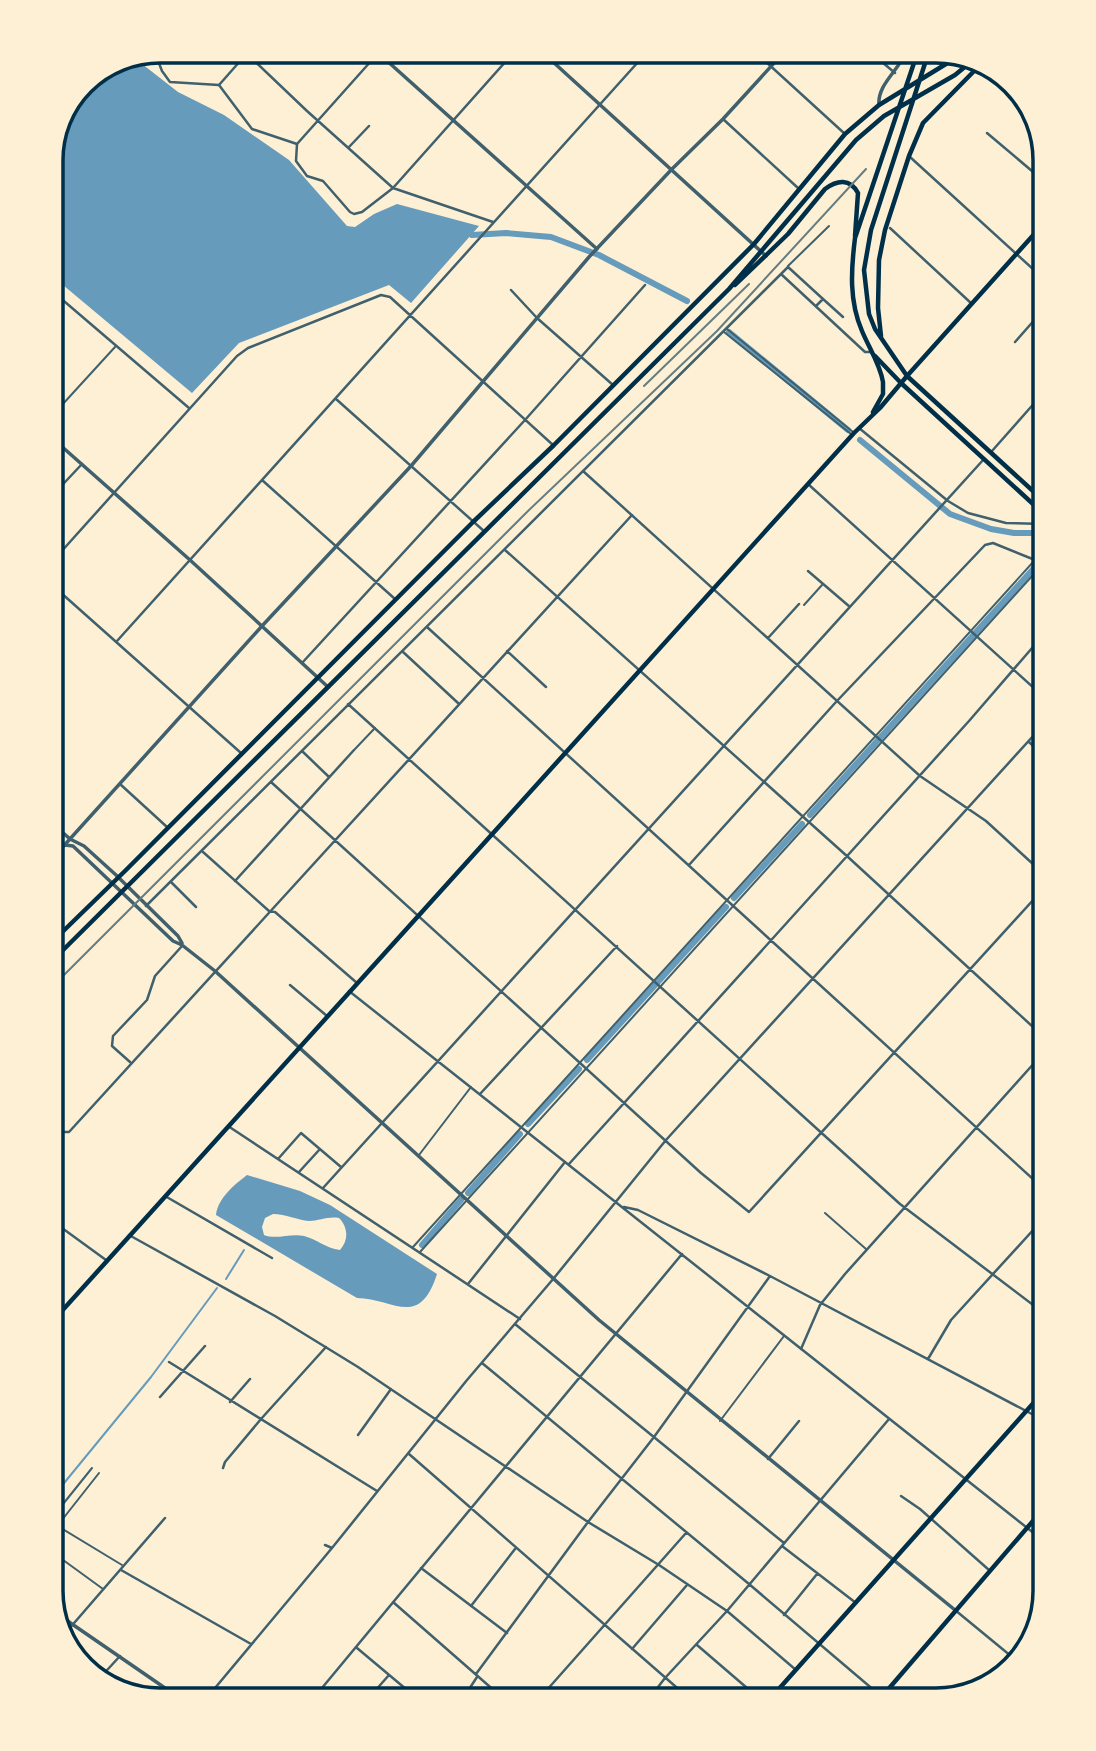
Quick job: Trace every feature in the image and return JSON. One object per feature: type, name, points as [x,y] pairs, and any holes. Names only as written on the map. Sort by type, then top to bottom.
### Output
[{"type":"main road","points":[[855,238],[914,63]]},
{"type":"main road","points":[[925,63],[872,230],[864,270],[869,314],[907,376],[1032,489]]},
{"type":"main road","points":[[63,931],[473,522],[554,446],[754,244],[845,134],[879,105],[947,64]]},
{"type":"main road","points":[[729,289],[840,158],[884,116],[964,67]]},
{"type":"main road","points":[[881,337],[878,308],[879,260],[885,230],[909,156],[923,123],[974,71]]},
{"type":"main road","points":[[63,946],[729,289],[766,256],[832,183],[845,182],[855,187],[859,198],[851,280],[857,316],[883,378],[884,388],[872,414]]},
{"type":"main road","points":[[63,1309],[491,833],[855,432],[880,408],[1033,235]]},
{"type":"main road","points":[[872,352],[901,383],[1033,504]]},
{"type":"main road","points":[[780,1688],[1033,1405]]},
{"type":"main road","points":[[889,1688],[1033,1520]]},
{"type":"street","points":[[159,63],[170,82],[219,85],[252,129],[297,144]]},
{"type":"street","points":[[219,85],[238,63]]},
{"type":"street","points":[[258,63],[393,188],[494,222]]},
{"type":"street","points":[[368,63],[297,144],[296,160],[307,176],[323,181],[354,214],[362,212],[393,188],[504,63]]},
{"type":"street","points":[[391,63],[596,250]]},
{"type":"street","points":[[554,63],[766,256]]},
{"type":"street","points":[[117,641],[637,63]]},
{"type":"street","points":[[768,63],[845,134]]},
{"type":"street","points":[[65,845],[262,626],[411,466],[589,257],[672,169],[723,120],[775,63]]},
{"type":"street","points":[[883,63],[895,73]]},
{"type":"street","points":[[879,105],[878,97],[883,87],[900,63]]},
{"type":"street","points":[[723,120],[799,189]]},
{"type":"street","points":[[349,147],[369,126]]},
{"type":"street","points":[[987,133],[1033,172]]},
{"type":"street","points":[[909,156],[1033,269]]},
{"type":"street","points":[[890,228],[972,304]]},
{"type":"street","points":[[146,906],[788,267],[843,317]]},
{"type":"street","points":[[780,274],[865,352],[872,352]]},
{"type":"street","points":[[302,663],[645,285]]},
{"type":"street","points":[[511,290],[537,318],[613,386]]},
{"type":"street","points":[[63,550],[242,352],[386,294],[554,446]]},
{"type":"street","points":[[816,306],[823,299]]},
{"type":"street","points":[[63,301],[189,408]]},
{"type":"street","points":[[1014,342],[1033,321]]},
{"type":"street","points":[[335,399],[485,532]]},
{"type":"street","points":[[990,453],[1033,405]]},
{"type":"street","points":[[855,432],[946,502],[968,513],[998,521],[1033,524]]},
{"type":"street","points":[[63,447],[328,687]]},
{"type":"street","points":[[323,1188],[984,459]]},
{"type":"street","points":[[63,484],[82,464]]},
{"type":"street","points":[[583,471],[920,776],[986,821],[1033,863]]},
{"type":"street","points":[[262,480],[396,599]]},
{"type":"street","points":[[808,484],[1033,688]]},
{"type":"street","points":[[63,1130],[69,1132],[130,1062],[632,515]]},
{"type":"street","points":[[689,866],[836,702],[989,542],[1033,558]]},
{"type":"street","points":[[505,549],[1033,1027]]},
{"type":"street","points":[[808,571],[850,607]]},
{"type":"street","points":[[63,594],[241,753]]},
{"type":"street","points":[[767,639],[799,604]]},
{"type":"street","points":[[427,627],[1033,1179]]},
{"type":"street","points":[[468,1284],[567,1163],[848,857],[1033,647]]},
{"type":"street","points":[[402,651],[458,703]]},
{"type":"street","points":[[507,651],[547,687]]},
{"type":"street","points":[[348,704],[905,1208],[1033,1305]]},
{"type":"street","points":[[215,1688],[666,1140],[1033,736]]},
{"type":"street","points":[[1028,742],[1033,746]]},
{"type":"street","points":[[235,881],[354,750]]},
{"type":"street","points":[[302,751],[328,777]]},
{"type":"street","points":[[271,782],[701,1173],[749,1212],[1033,900]]},
{"type":"street","points":[[120,784],[168,828]]},
{"type":"street","points":[[63,833],[84,846],[178,936],[182,945]]},
{"type":"street","points":[[65,845],[73,846],[173,941],[215,971],[615,1333],[720,1421],[1010,1654]]},
{"type":"street","points":[[202,851],[269,911],[275,912],[357,983]]},
{"type":"street","points":[[171,882],[196,907]]},
{"type":"street","points":[[130,1062],[112,1046],[113,1036],[147,1000],[155,976],[182,945]]},
{"type":"street","points":[[480,1094],[617,946]]},
{"type":"street","points":[[290,985],[327,1016]]},
{"type":"street","points":[[349,991],[1033,1532]]},
{"type":"street","points":[[801,1349],[821,1303],[1033,1064]]},
{"type":"street","points":[[228,1126],[520,1319]]},
{"type":"street","points":[[278,1159],[301,1133],[341,1167]]},
{"type":"street","points":[[299,1172],[320,1149]]},
{"type":"street","points":[[165,1196],[272,1258]]},
{"type":"street","points":[[623,1206],[638,1210],[770,1276],[1033,1415]]},
{"type":"street","points":[[63,1229],[106,1260]]},
{"type":"street","points":[[928,1359],[951,1320],[1033,1230]]},
{"type":"street","points":[[129,1234],[326,1347],[588,1522],[659,1564],[727,1611],[796,1670]]},
{"type":"street","points":[[322,1688],[682,1254]]},
{"type":"street","points":[[469,1688],[770,1276]]},
{"type":"street","points":[[515,1324],[856,1603]]},
{"type":"street","points":[[160,1397],[205,1346]]},
{"type":"street","points":[[223,1468],[261,1419],[326,1347]]},
{"type":"street","points":[[169,1363],[377,1491]]},
{"type":"street","points":[[482,1363],[749,1584],[868,1688]]},
{"type":"street","points":[[230,1402],[250,1379]]},
{"type":"street","points":[[358,1435],[391,1389]]},
{"type":"street","points":[[657,1688],[727,1611],[889,1419]]},
{"type":"street","points":[[768,1459],[799,1421]]},
{"type":"street","points":[[408,1453],[677,1688]]},
{"type":"street","points":[[901,1496],[989,1570]]},
{"type":"street","points":[[71,1628],[165,1518]]},
{"type":"street","points":[[549,1688],[686,1533]]},
{"type":"street","points":[[326,1545],[332,1548]]},
{"type":"street","points":[[471,1606],[515,1549]]},
{"type":"street","points":[[123,1568],[251,1644]]},
{"type":"street","points":[[421,1568],[507,1633]]},
{"type":"street","points":[[784,1615],[817,1573]]},
{"type":"street","points":[[632,1649],[688,1584]]},
{"type":"street","points":[[393,1602],[492,1688]]},
{"type":"street","points":[[68,1620],[166,1688]]},
{"type":"street","points":[[696,1644],[747,1688]]},
{"type":"street","points":[[356,1647],[405,1688]]},
{"type":"street","points":[[106,1672],[120,1656]]},
{"type":"street","points":[[378,1688],[389,1675]]},
{"type":"lane","points":[[788,267],[830,226]]},
{"type":"lane","points":[[725,330],[855,432]]},
{"type":"lane","points":[[63,404],[116,347]]},
{"type":"lane","points":[[413,1248],[1033,561]]},
{"type":"lane","points":[[419,1252],[1033,577]]},
{"type":"lane","points":[[804,605],[823,584]]},
{"type":"lane","points":[[354,750],[374,728]]},
{"type":"lane","points":[[418,1155],[471,1087]]},
{"type":"lane","points":[[825,1213],[867,1250]]},
{"type":"lane","points":[[720,1421],[784,1336]]},
{"type":"lane","points":[[63,1505],[92,1468]]},
{"type":"lane","points":[[63,1518],[99,1473]]},
{"type":"lane","points":[[63,1529],[123,1568]]},
{"type":"lane","points":[[63,1560],[103,1589]]},
{"type":"water","points":[[143,65],[178,92],[224,115],[289,160],[347,226],[355,227],[374,214],[397,204],[479,226],[411,303],[389,285],[239,343],[192,393],[63,285],[63,154],[66,135],[83,101],[106,79],[123,70]]},
{"type":"water","points":[[247,1175],[300,1191],[330,1205],[437,1274],[430,1291],[422,1301],[404,1307],[357,1298],[216,1215],[223,1198]],"holes":[[[278,1214],[309,1221],[339,1218],[346,1229],[345,1242],[340,1250],[304,1236],[264,1235],[262,1227],[265,1218]]]},
{"type":"waterway","points":[[472,235],[506,233],[551,237],[599,255],[687,301]]},
{"type":"waterway","points":[[729,332],[848,430]]},
{"type":"waterway","points":[[860,440],[950,514],[991,529],[1033,533]]},
{"type":"waterway","points":[[810,815],[1033,569]]},
{"type":"waterway","points":[[734,898],[802,824]]},
{"type":"waterway","points":[[587,1060],[726,907]]},
{"type":"waterway","points":[[528,1124],[579,1069]]},
{"type":"waterway","points":[[468,1193],[520,1134]]},
{"type":"waterway","points":[[422,1245],[461,1200]]},
{"type":"waterway","points":[[226,1279],[244,1250]]},
{"type":"waterway","points":[[63,1484],[151,1377],[217,1288]]},
{"type":"railway","points":[[63,976],[528,511],[717,331],[866,169]]},
{"type":"railway","points":[[644,386],[749,284]]}]
